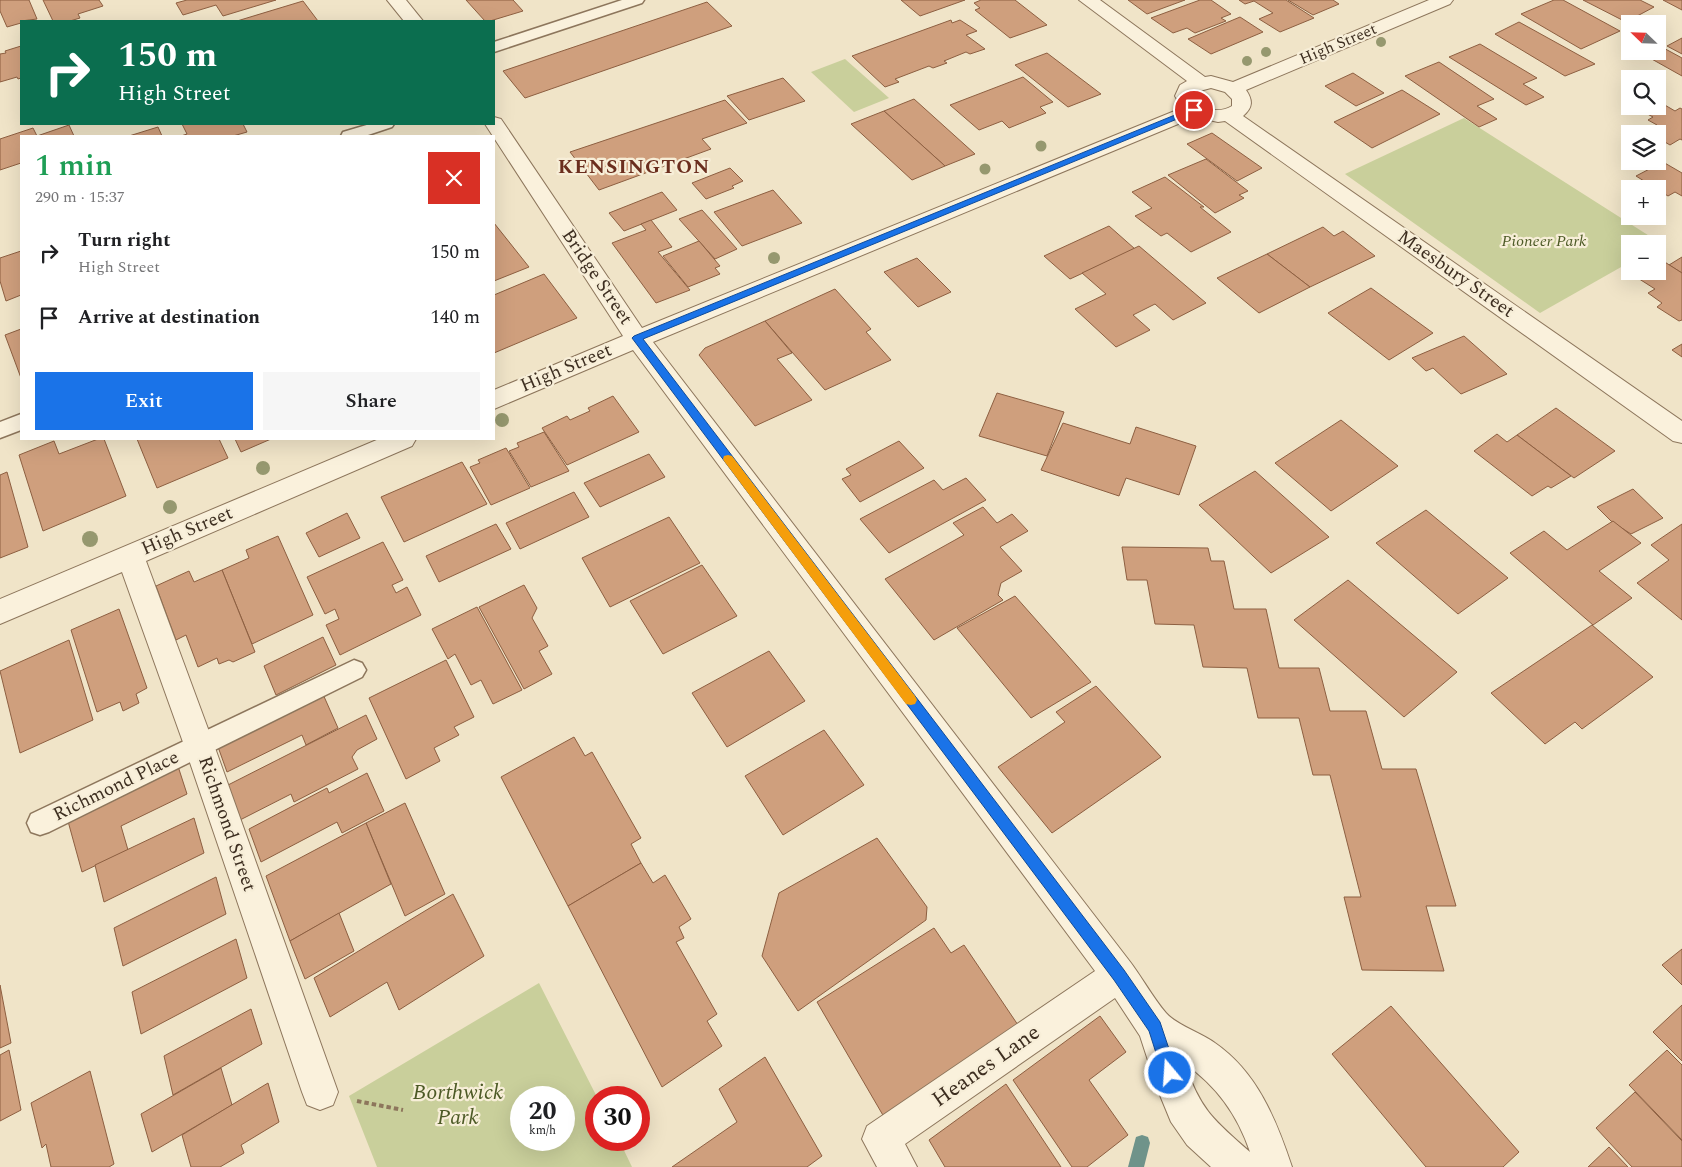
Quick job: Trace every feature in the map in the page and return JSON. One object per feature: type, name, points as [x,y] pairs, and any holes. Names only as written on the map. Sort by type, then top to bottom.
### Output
[{"type":"street","points":[[396,0],[413,20]]},
{"type":"street","points":[[1088,0],[1201,83]]},
{"type":"street","name":"High Street","points":[[1232,89],[1444,0]]},
{"type":"street","points":[[1201,83],[1221,84],[1232,89],[1242,98],[1243,104],[1240,109],[1229,115],[1209,115],[1194,110],[1188,105],[1184,93],[1193,85],[1201,83]]},
{"type":"street","name":"High Street","points":[[495,400],[637,338],[1194,110]]},
{"type":"street","name":"Maesbury Street","points":[[1229,115],[1682,434]]},
{"type":"street","name":"Bridge Street","points":[[495,125],[637,338],[1119,975],[1155,1027],[1184,1109],[1200,1132],[1239,1167]]},
{"type":"street","name":"High Street","points":[[0,612],[400,440]]},
{"type":"street","name":"Richmond Street","points":[[130,556],[199,745],[320,1092]]},
{"type":"street","name":"Heanes Lane","points":[[898,1167],[880,1139],[1119,975]]},
{"type":"street","name":"Bridge Street","points":[[1155,1027],[1205,1057],[1247,1101],[1262,1131],[1273,1167]]},
{"type":"lane","points":[[495,47],[637,0]]},
{"type":"lane","points":[[352,135],[383,125]]},
{"type":"lane","points":[[0,430],[20,422]]},
{"type":"lane","name":"Richmond Place","points":[[40,823],[354,670]]},
{"type":"path","points":[[320,1092],[403,1110]]},
{"type":"green space","points":[[845,59],[889,98],[854,112],[811,72]]},
{"type":"green space","name":"Pioneer Park","points":[[1464,118],[1621,218],[1621,225],[1632,225],[1648,235],[1621,235],[1621,267],[1540,313],[1345,174]]},
{"type":"green space","name":"Borthwick Park","points":[[539,983],[591,1086],[585,1086],[585,1151],[624,1151],[632,1167],[377,1167],[349,1096]]},
{"type":"building","points":[[0,0],[29,0],[37,19],[20,20],[20,23],[7,27],[0,11]]},
{"type":"building","points":[[43,0],[99,0],[103,6],[78,14],[80,18],[73,20],[53,20]]},
{"type":"building","points":[[187,0],[276,0],[223,16],[216,5],[183,15],[176,3]]},
{"type":"building","points":[[466,0],[513,0],[523,11],[493,20],[484,20]]},
{"type":"building","points":[[901,0],[965,0],[920,16]]},
{"type":"building","points":[[981,0],[1015,0],[1047,25],[1010,38],[975,10],[980,8],[974,3]]},
{"type":"building","points":[[1128,0],[1185,0],[1147,14]]},
{"type":"building","points":[[1200,0],[1211,0],[1231,14],[1221,18],[1226,21],[1195,33],[1187,28],[1173,33],[1151,18]]},
{"type":"building","points":[[1239,0],[1286,0],[1314,18],[1280,32],[1259,19],[1273,13],[1254,1],[1245,4]]},
{"type":"building","points":[[1288,0],[1333,0],[1339,4],[1313,15]]},
{"type":"building","points":[[1554,0],[1563,0],[1620,31],[1581,49],[1521,14]]},
{"type":"building","points":[[1583,0],[1640,0],[1654,7],[1639,15],[1621,15],[1621,19]]},
{"type":"building","points":[[1663,0],[1682,0],[1682,10]]},
{"type":"building","points":[[303,1],[317,20],[240,20]]},
{"type":"building","points":[[707,2],[732,26],[525,98],[503,71]]},
{"type":"building","points":[[1240,17],[1263,32],[1211,54],[1188,39]]},
{"type":"building","points":[[951,20],[952,23],[960,20],[977,31],[966,35],[985,49],[970,54],[966,52],[944,61],[947,63],[933,68],[929,66],[895,79],[899,82],[885,87],[852,56]]},
{"type":"building","points":[[1519,22],[1595,64],[1565,76],[1495,34]]},
{"type":"building","points":[[1682,38],[1682,54],[1667,46]]},
{"type":"building","points":[[1480,44],[1537,78],[1523,84],[1544,97],[1526,105],[1449,57]]},
{"type":"building","points":[[20,46],[20,78],[17,77],[0,82],[0,54],[6,53],[5,51]]},
{"type":"building","points":[[1666,49],[1682,58],[1682,76],[1653,60],[1666,60]]},
{"type":"building","points":[[1047,53],[1101,94],[1068,107],[1015,65]]},
{"type":"building","points":[[1439,62],[1494,99],[1477,106],[1497,119],[1479,127],[1405,76]]},
{"type":"building","points":[[1353,73],[1384,93],[1356,106],[1325,86]]},
{"type":"building","points":[[1023,77],[1053,102],[1040,107],[1046,113],[1009,128],[1002,121],[979,130],[950,105]]},
{"type":"building","points":[[783,78],[805,101],[749,120],[727,96]]},
{"type":"building","points":[[1402,90],[1440,114],[1372,148],[1334,122]]},
{"type":"building","points":[[914,99],[975,154],[945,166],[884,111]]},
{"type":"building","points":[[725,100],[747,123],[702,139],[711,149],[599,190],[570,152]]},
{"type":"building","points":[[1666,106],[1675,111],[1680,108],[1682,109],[1682,140],[1680,139],[1670,145],[1666,143],[1666,125],[1657,125],[1648,120],[1653,117],[1649,115],[1666,115]]},
{"type":"building","points":[[884,111],[945,166],[912,180],[851,124]]},
{"type":"building","points":[[69,125],[74,135],[40,135]]},
{"type":"building","points":[[182,125],[244,125],[247,132],[236,135],[184,135],[187,134]]},
{"type":"building","points":[[158,127],[162,135],[132,135]]},
{"type":"building","points":[[33,128],[36,135],[20,135],[20,163],[0,170],[0,139]]},
{"type":"building","points":[[1212,133],[1262,168],[1237,181],[1187,144]]},
{"type":"building","points":[[1206,159],[1248,191],[1239,195],[1244,198],[1215,213],[1168,175]]},
{"type":"building","points":[[1666,164],[1682,173],[1682,196],[1675,192],[1668,196],[1666,195],[1666,180],[1642,180],[1636,176],[1648,170],[1666,170]]},
{"type":"building","points":[[730,168],[743,181],[732,186],[734,188],[706,199],[692,183]]},
{"type":"building","points":[[1165,177],[1204,207],[1200,207],[1231,232],[1191,252],[1167,233],[1161,236],[1135,216],[1152,208],[1132,192]]},
{"type":"building","points":[[773,190],[802,223],[742,246],[714,212]]},
{"type":"building","points":[[662,192],[677,210],[624,231],[609,213]]},
{"type":"building","points":[[702,210],[737,249],[715,259],[679,219]]},
{"type":"building","points":[[651,220],[672,247],[658,252],[690,290],[656,303],[612,243],[646,230],[641,224]]},
{"type":"building","points":[[495,224],[529,267],[495,281]]},
{"type":"building","points":[[1109,226],[1135,249],[1070,279],[1044,256]]},
{"type":"building","points":[[1323,227],[1334,236],[1343,231],[1375,256],[1310,287],[1267,254]]},
{"type":"building","points":[[699,241],[720,266],[715,268],[720,274],[688,287],[663,256]]},
{"type":"building","points":[[1139,246],[1206,303],[1173,320],[1155,304],[1133,315],[1150,330],[1116,347],[1075,309],[1106,294],[1082,273]]},
{"type":"building","points":[[20,251],[20,295],[6,301],[0,281],[0,258]]},
{"type":"building","points":[[1267,254],[1310,287],[1259,313],[1217,278]]},
{"type":"building","points":[[1682,257],[1682,273],[1669,265]]},
{"type":"building","points":[[917,258],[951,292],[918,307],[884,272]]},
{"type":"building","points":[[1666,263],[1682,273],[1682,320],[1679,321],[1657,307],[1662,303],[1648,293],[1655,289],[1641,280],[1666,280]]},
{"type":"building","points":[[544,274],[577,318],[495,353],[495,295]]},
{"type":"building","points":[[1371,288],[1433,333],[1389,360],[1328,313]]},
{"type":"building","points":[[835,289],[871,329],[866,332],[891,360],[825,390],[765,321]]},
{"type":"building","points":[[765,321],[792,353],[777,359],[812,400],[755,426],[699,355],[705,348]]},
{"type":"building","points":[[20,329],[20,375],[5,335]]},
{"type":"building","points":[[1464,336],[1507,374],[1461,394],[1433,368],[1426,371],[1412,358]]},
{"type":"building","points":[[1682,344],[1682,357],[1672,350]]},
{"type":"building","points":[[997,393],[1064,412],[1047,456],[979,436]]},
{"type":"building","points":[[613,396],[639,432],[567,465],[542,428],[567,416],[570,420],[590,411],[588,408]]},
{"type":"building","points":[[1556,408],[1615,451],[1574,478],[1517,435]]},
{"type":"building","points":[[1341,420],[1398,466],[1331,511],[1275,463]]},
{"type":"building","points":[[1063,423],[1130,444],[1136,427],[1196,446],[1179,495],[1126,478],[1119,496],[1041,470]]},
{"type":"building","points":[[544,432],[569,471],[531,487],[509,451],[519,447],[517,443]]},
{"type":"building","points":[[1497,434],[1507,442],[1517,435],[1571,476],[1551,488],[1548,486],[1532,496],[1474,451]]},
{"type":"building","points":[[95,440],[104,440],[126,496],[43,531],[19,455],[54,441],[59,454]]},
{"type":"building","points":[[137,440],[219,440],[228,458],[157,488]]},
{"type":"building","points":[[235,440],[269,440],[241,452]]},
{"type":"building","points":[[899,441],[924,468],[860,502],[842,479],[851,475],[846,469]]},
{"type":"building","points":[[506,448],[530,488],[491,505],[470,467],[480,463],[478,460]]},
{"type":"building","points":[[649,454],[665,477],[600,507],[584,483]]},
{"type":"building","points":[[462,462],[487,504],[404,542],[381,497]]},
{"type":"building","points":[[1255,471],[1329,537],[1271,573],[1199,505]]},
{"type":"building","points":[[7,472],[28,547],[0,558],[0,475]]},
{"type":"building","points":[[966,478],[986,500],[889,553],[860,519],[934,480],[943,490]]},
{"type":"building","points":[[1633,489],[1663,518],[1631,534],[1611,521],[1597,507]]},
{"type":"building","points":[[574,492],[589,517],[520,549],[506,523]]},
{"type":"building","points":[[983,507],[997,523],[1012,514],[1028,531],[1000,547],[1022,571],[1001,583],[998,595],[1003,600],[934,640],[885,579],[964,535],[953,523]]},
{"type":"building","points":[[1426,510],[1508,578],[1458,614],[1376,543]]},
{"type":"building","points":[[347,513],[360,538],[319,557],[306,533]]},
{"type":"building","points":[[669,517],[700,563],[610,607],[582,558]]},
{"type":"building","points":[[1613,521],[1641,543],[1599,571],[1632,598],[1593,625],[1510,553],[1544,531],[1567,550]]},
{"type":"building","points":[[496,524],[511,549],[439,582],[426,556]]},
{"type":"building","points":[[1682,524],[1682,620],[1637,583],[1669,560],[1651,545]]},
{"type":"building","points":[[278,536],[313,615],[252,644],[222,570],[249,558],[246,550]]},
{"type":"building","points":[[383,542],[403,580],[392,585],[396,593],[407,587],[421,615],[340,655],[326,625],[339,619],[335,609],[325,614],[307,577]]},
{"type":"building","points":[[1122,547],[1208,548],[1211,561],[1224,561],[1234,609],[1266,609],[1279,668],[1319,668],[1330,711],[1366,711],[1382,769],[1416,769],[1456,906],[1426,906],[1444,971],[1362,970],[1344,897],[1361,897],[1330,775],[1313,775],[1299,718],[1258,718],[1247,668],[1203,667],[1194,625],[1155,624],[1147,580],[1127,580]]},
{"type":"building","points":[[702,565],[737,616],[663,654],[630,601]]},
{"type":"building","points":[[222,570],[255,652],[233,662],[229,660],[219,664],[217,658],[198,667],[186,635],[176,640],[156,586],[189,571],[194,582]]},
{"type":"building","points":[[1348,580],[1457,672],[1404,717],[1294,620]]},
{"type":"building","points":[[524,585],[537,608],[532,618],[548,646],[539,651],[552,674],[524,689],[479,607]]},
{"type":"building","points":[[1015,596],[1091,682],[1031,718],[957,628]]},
{"type":"building","points":[[477,607],[522,690],[493,704],[481,680],[471,685],[455,654],[448,659],[432,629]]},
{"type":"building","points":[[119,609],[147,688],[136,694],[139,703],[123,711],[120,702],[97,712],[71,630]]},
{"type":"building","points":[[1592,625],[1653,677],[1582,729],[1575,722],[1545,744],[1491,693]]},
{"type":"building","points":[[323,637],[336,665],[276,695],[264,666]]},
{"type":"building","points":[[69,640],[93,720],[20,753],[0,671]]},
{"type":"building","points":[[769,651],[805,701],[727,747],[692,693]]},
{"type":"building","points":[[446,660],[474,717],[454,727],[459,735],[434,748],[440,761],[406,779],[369,698]]},
{"type":"building","points":[[1096,686],[1161,757],[1052,833],[998,767],[1065,722],[1056,712]]},
{"type":"building","points":[[322,692],[338,728],[306,745],[302,735],[227,772],[217,744]]},
{"type":"building","points":[[366,715],[377,739],[357,750],[352,757],[358,769],[294,802],[291,794],[240,820],[228,785]]},
{"type":"building","points":[[824,730],[864,785],[783,835],[745,776]]},
{"type":"building","points":[[574,737],[585,756],[592,752],[641,838],[631,844],[641,863],[568,906],[501,777]]},
{"type":"building","points":[[176,760],[187,794],[121,826],[128,850],[82,872],[66,814]]},
{"type":"building","points":[[367,773],[384,811],[342,833],[337,822],[261,862],[249,829],[327,788],[329,793]]},
{"type":"building","points":[[405,803],[445,894],[405,916],[366,823]]},
{"type":"building","points":[[194,818],[204,853],[104,902],[95,865]]},
{"type":"building","points":[[366,823],[391,884],[290,941],[266,876]]},
{"type":"building","points":[[877,838],[927,907],[926,920],[798,1011],[762,956],[779,893]]},
{"type":"building","points":[[641,863],[653,883],[665,875],[691,919],[679,927],[684,938],[676,942],[717,1014],[707,1021],[722,1046],[662,1087],[568,906]]},
{"type":"building","points":[[216,877],[226,914],[123,966],[114,928]]},
{"type":"building","points":[[453,894],[484,956],[399,1010],[387,982],[330,1017],[314,978]]},
{"type":"building","points":[[339,913],[354,951],[305,979],[290,941]]},
{"type":"building","points":[[934,928],[951,953],[964,945],[1018,1025],[884,1117],[817,1002]]},
{"type":"building","points":[[236,939],[247,978],[141,1034],[132,992]]},
{"type":"building","points":[[1682,949],[1682,985],[1662,965]]},
{"type":"building","points":[[0,985],[11,1043],[0,1048]]},
{"type":"building","points":[[1682,1005],[1682,1061],[1653,1032]]},
{"type":"building","points":[[1391,1006],[1519,1152],[1503,1167],[1426,1167],[1332,1054]]},
{"type":"building","points":[[251,1009],[262,1044],[173,1095],[164,1056]]},
{"type":"building","points":[[1100,1016],[1126,1052],[1089,1080],[1128,1135],[1087,1167],[1072,1167],[1013,1080]]},
{"type":"building","points":[[9,1050],[21,1110],[0,1121],[0,1055]]},
{"type":"building","points":[[1667,1050],[1682,1065],[1682,1140],[1629,1085]]},
{"type":"building","points":[[765,1057],[822,1156],[807,1167],[672,1167],[737,1122],[719,1089]]},
{"type":"building","points":[[221,1068],[232,1105],[152,1152],[141,1114]]},
{"type":"building","points":[[90,1071],[114,1164],[109,1167],[51,1167],[46,1144],[42,1148],[31,1103]]},
{"type":"building","points":[[268,1083],[279,1122],[241,1145],[244,1153],[220,1167],[191,1167],[182,1135]]},
{"type":"building","points":[[1006,1084],[1061,1167],[945,1167],[929,1140]]},
{"type":"building","points":[[1635,1092],[1682,1141],[1682,1167],[1632,1167],[1596,1128]]},
{"type":"building","points":[[1609,1147],[1628,1167],[1588,1167]]},
{"type":"waterway","points":[[1136,1167],[1142,1143]]},
{"type":"slow traffic","points":[[728,459],[911,700]]},
{"type":"district","name":"KENSINGTON","points":[[634,167]]},
{"type":"route","points":[[1170,1073],[1155,1027],[1119,975],[637,338],[1194,110]]}]
